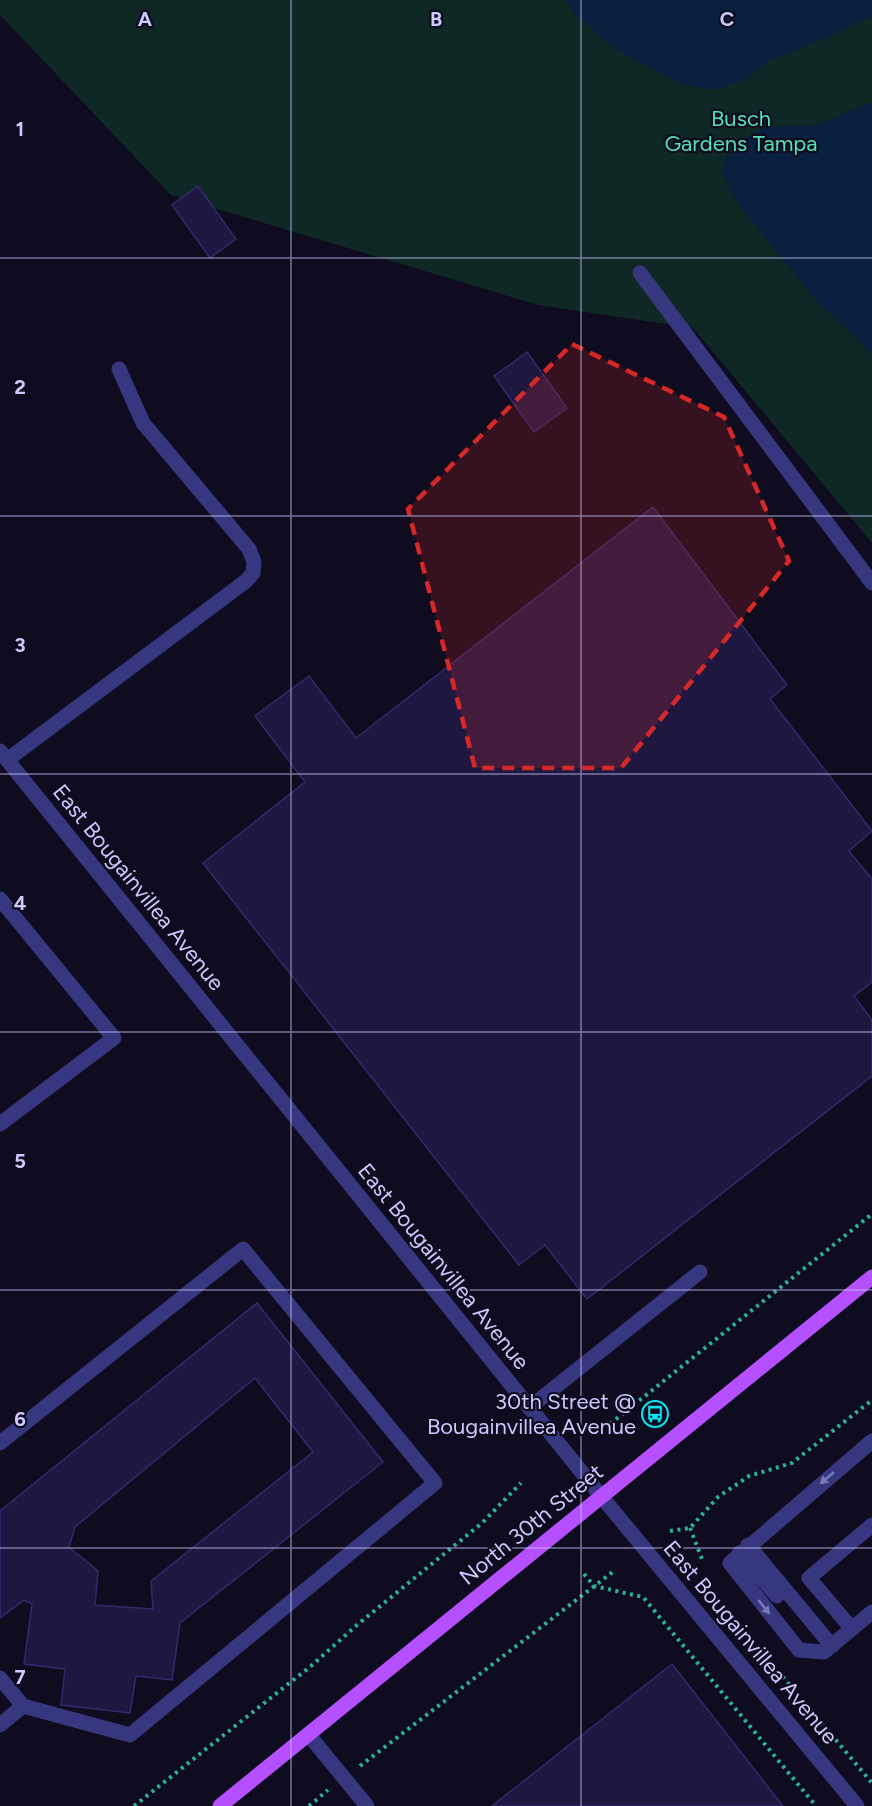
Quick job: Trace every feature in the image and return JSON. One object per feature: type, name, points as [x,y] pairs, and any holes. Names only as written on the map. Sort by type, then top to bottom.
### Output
[{"type":"main road","name":"North 30th Street","points":[[220,1806],[872,1277]]},
{"type":"street","points":[[640,273],[872,583]]},
{"type":"street","points":[[4,755],[253,573],[254,562],[249,549],[143,423],[119,369]]},
{"type":"street","name":"East Bougainvillea Avenue","points":[[4,755],[529,1408],[857,1806]]},
{"type":"street","points":[[0,899],[114,1038],[0,1124]]},
{"type":"street","points":[[0,1443],[243,1249],[435,1483],[130,1735],[23,1706],[1,1681]]},
{"type":"street","points":[[529,1408],[700,1272]]},
{"type":"street","points":[[872,1441],[729,1563],[799,1650],[828,1649],[872,1612]]},
{"type":"street","points":[[852,1629],[809,1578],[872,1525]]},
{"type":"street","points":[[744,1549],[828,1649]]},
{"type":"street","points":[[0,1725],[23,1706]]},
{"type":"street","points":[[308,1734],[367,1806]]},
{"type":"path","points":[[610,1424],[872,1214]]},
{"type":"path","points":[[670,1531],[690,1528],[718,1497],[749,1476],[792,1463],[872,1400]]},
{"type":"path","points":[[134,1806],[311,1666],[357,1625],[482,1523],[521,1483]]},
{"type":"path","points":[[690,1528],[702,1559]]},
{"type":"path","points":[[344,1778],[614,1571]]},
{"type":"path","points":[[584,1574],[594,1587],[643,1597],[816,1806]]},
{"type":"path","points":[[773,1665],[872,1783]]},
{"type":"highlighted area","points":[[572,344],[724,417],[789,561],[621,768],[475,768],[408,509]]},
{"type":"green space","name":"Busch Gardens Tampa","points":[[0,0],[872,0],[872,543],[693,328],[538,305],[171,195],[0,15]]},
{"type":"water","points":[[565,0],[872,0],[872,16],[799,50],[768,61],[747,79],[712,90],[681,84],[611,47],[573,11]]},
{"type":"water","points":[[872,102],[872,353],[820,305],[739,205],[721,171],[727,157],[738,144],[764,127],[816,125]]},
{"type":"building","points":[[198,186],[236,239],[210,258],[172,205]]},
{"type":"building","points":[[527,352],[567,408],[534,432],[494,376]]},
{"type":"building","points":[[653,507],[787,685],[770,699],[872,831],[849,851],[872,879],[872,982],[854,996],[872,1020],[872,1076],[587,1299],[545,1245],[519,1265],[203,863],[305,782],[255,716],[309,676],[356,738]]},
{"type":"building","points":[[257,1303],[383,1462],[180,1623],[172,1680],[136,1676],[130,1713],[61,1705],[65,1669],[24,1664],[32,1604],[24,1600],[0,1618],[0,1511]],"holes":[[[255,1378],[313,1452],[151,1581],[153,1609],[95,1605],[98,1571],[69,1547],[75,1527]]]},
{"type":"building","points":[[672,1664],[783,1806],[492,1806]]},
{"type":"place","name":"30th Street @ Bougainvillea Avenue","points":[[655,1414]]}]
